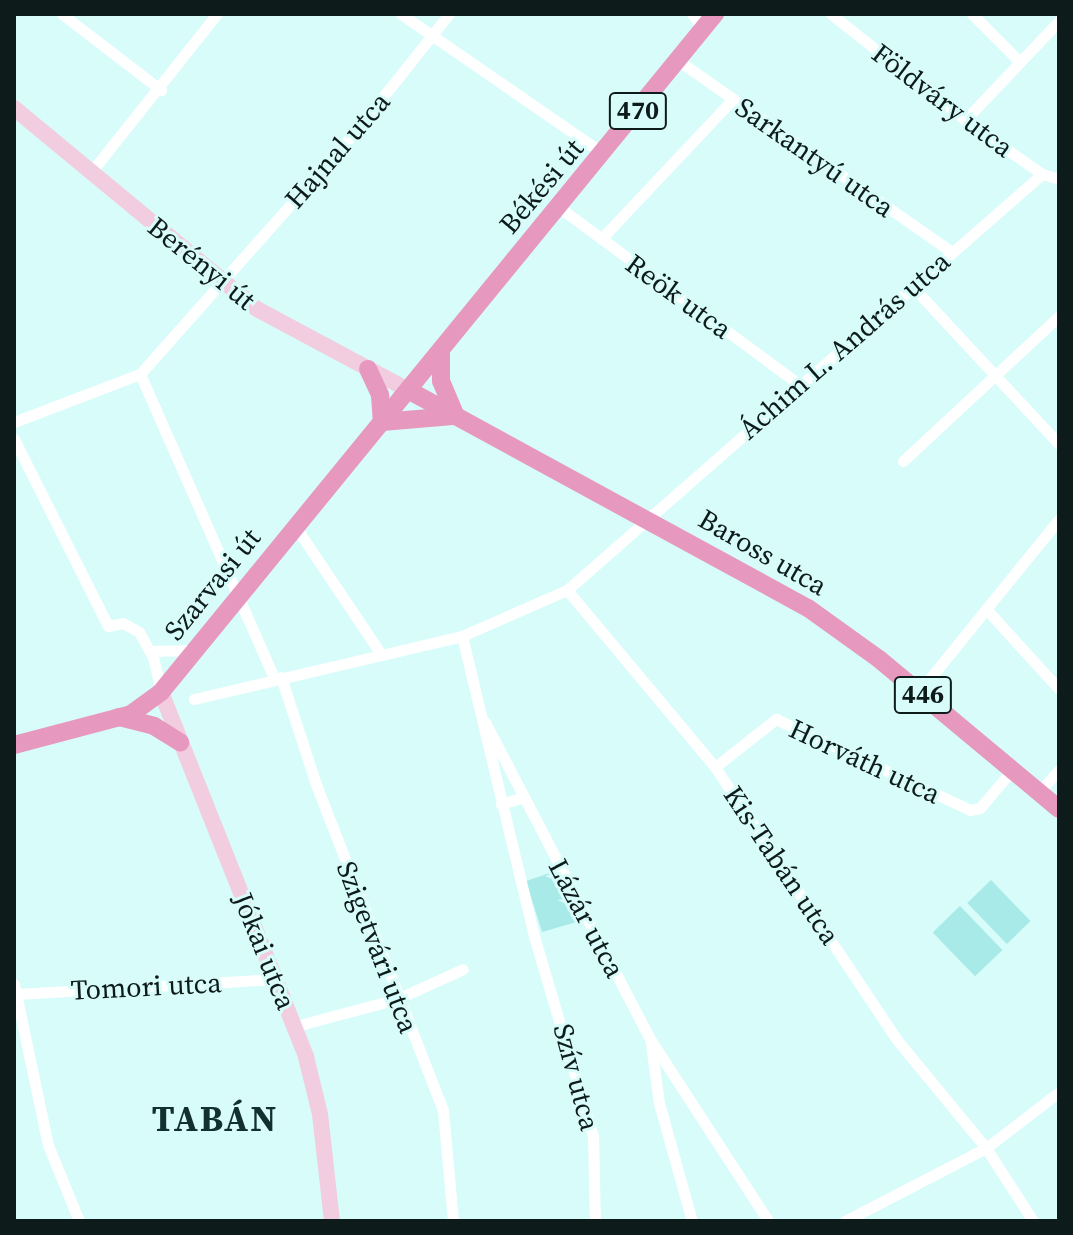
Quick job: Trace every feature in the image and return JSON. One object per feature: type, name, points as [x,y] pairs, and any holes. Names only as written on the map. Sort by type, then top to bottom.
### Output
[{"type":"main road","name":"Békési út","points":[[408,390],[560,208],[715,14]]},
{"type":"main road","name":"Berényi út","points":[[14,108],[222,283],[280,323],[408,390]]},
{"type":"main road","points":[[368,369],[380,395],[382,422],[456,416],[441,381],[441,351]]},
{"type":"main road","name":"Baross utca","points":[[408,390],[808,608],[919,692],[1059,809]]},
{"type":"main road","name":"Szarvasi út","points":[[14,745],[119,717],[161,692],[408,390]]},
{"type":"main road","name":"Jókai utca","points":[[161,692],[296,1026],[320,1114],[332,1221]]},
{"type":"main road","points":[[119,717],[154,726],[180,742]]},
{"type":"street","points":[[62,14],[161,90]]},
{"type":"street","points":[[92,171],[161,90],[217,14]]},
{"type":"street","points":[[401,14],[604,154]]},
{"type":"street","name":"Hajnal utca","points":[[140,374],[222,283],[449,14]]},
{"type":"street","points":[[692,14],[704,30]]},
{"type":"street","name":"Földváry utca","points":[[831,14],[965,120],[1042,174],[1059,179]]},
{"type":"street","points":[[972,14],[1019,61]]},
{"type":"street","points":[[965,120],[1059,21]]},
{"type":"street","name":"Sarkantyú utca","points":[[679,61],[952,252]]},
{"type":"street","points":[[601,239],[732,100]]},
{"type":"street","name":"Áchim L. András utca","points":[[648,519],[797,383],[1042,174]]},
{"type":"street","name":"Reök utca","points":[[560,208],[797,383]]},
{"type":"street","points":[[913,287],[1059,444]]},
{"type":"street","points":[[903,461],[1059,316]]},
{"type":"street","points":[[14,422],[140,374]]},
{"type":"street","name":"Szigetvári utca","points":[[140,374],[277,678],[397,999],[443,1111],[453,1221]]},
{"type":"street","points":[[14,439],[108,626],[133,626],[150,651],[161,692]]},
{"type":"street","points":[[194,699],[462,636],[567,590],[648,519]]},
{"type":"street","points":[[919,692],[1059,519]]},
{"type":"street","points":[[295,526],[381,654]]},
{"type":"street","name":"Kis-Tabán utca","points":[[567,590],[715,767],[897,1040],[986,1148],[1033,1221]]},
{"type":"street","points":[[987,610],[1059,689]]},
{"type":"street","name":"Lázár utca","points":[[462,636],[534,936]]},
{"type":"street","points":[[150,651],[194,650]]},
{"type":"street","name":"Lázár utca","points":[[480,714],[650,1039],[768,1221]]},
{"type":"street","name":"Horváth utca","points":[[715,767],[776,719],[970,810],[980,808],[1012,770]]},
{"type":"street","points":[[1039,792],[1059,770]]},
{"type":"street","points":[[501,804],[524,797]]},
{"type":"street","name":"Szív utca","points":[[534,936],[593,1136],[595,1221]]},
{"type":"street","points":[[296,1026],[397,999],[463,969]]},
{"type":"street","name":"Tomori utca","points":[[15,989],[276,979]]},
{"type":"street","points":[[15,989],[48,1145],[79,1221]]},
{"type":"street","name":"Lázár utca","points":[[650,1039],[659,1103],[692,1221]]},
{"type":"street","points":[[845,1221],[986,1148],[1059,1092]]},
{"type":"shaded area","points":[[556,871],[580,921],[542,932],[526,881]]},
{"type":"shaded area","points":[[991,880],[1031,921],[1007,944],[967,903]]},
{"type":"shaded area","points":[[960,906],[1002,950],[975,976],[933,932]]},
{"type":"district","name":"TABÁN","points":[[215,1119]]}]
